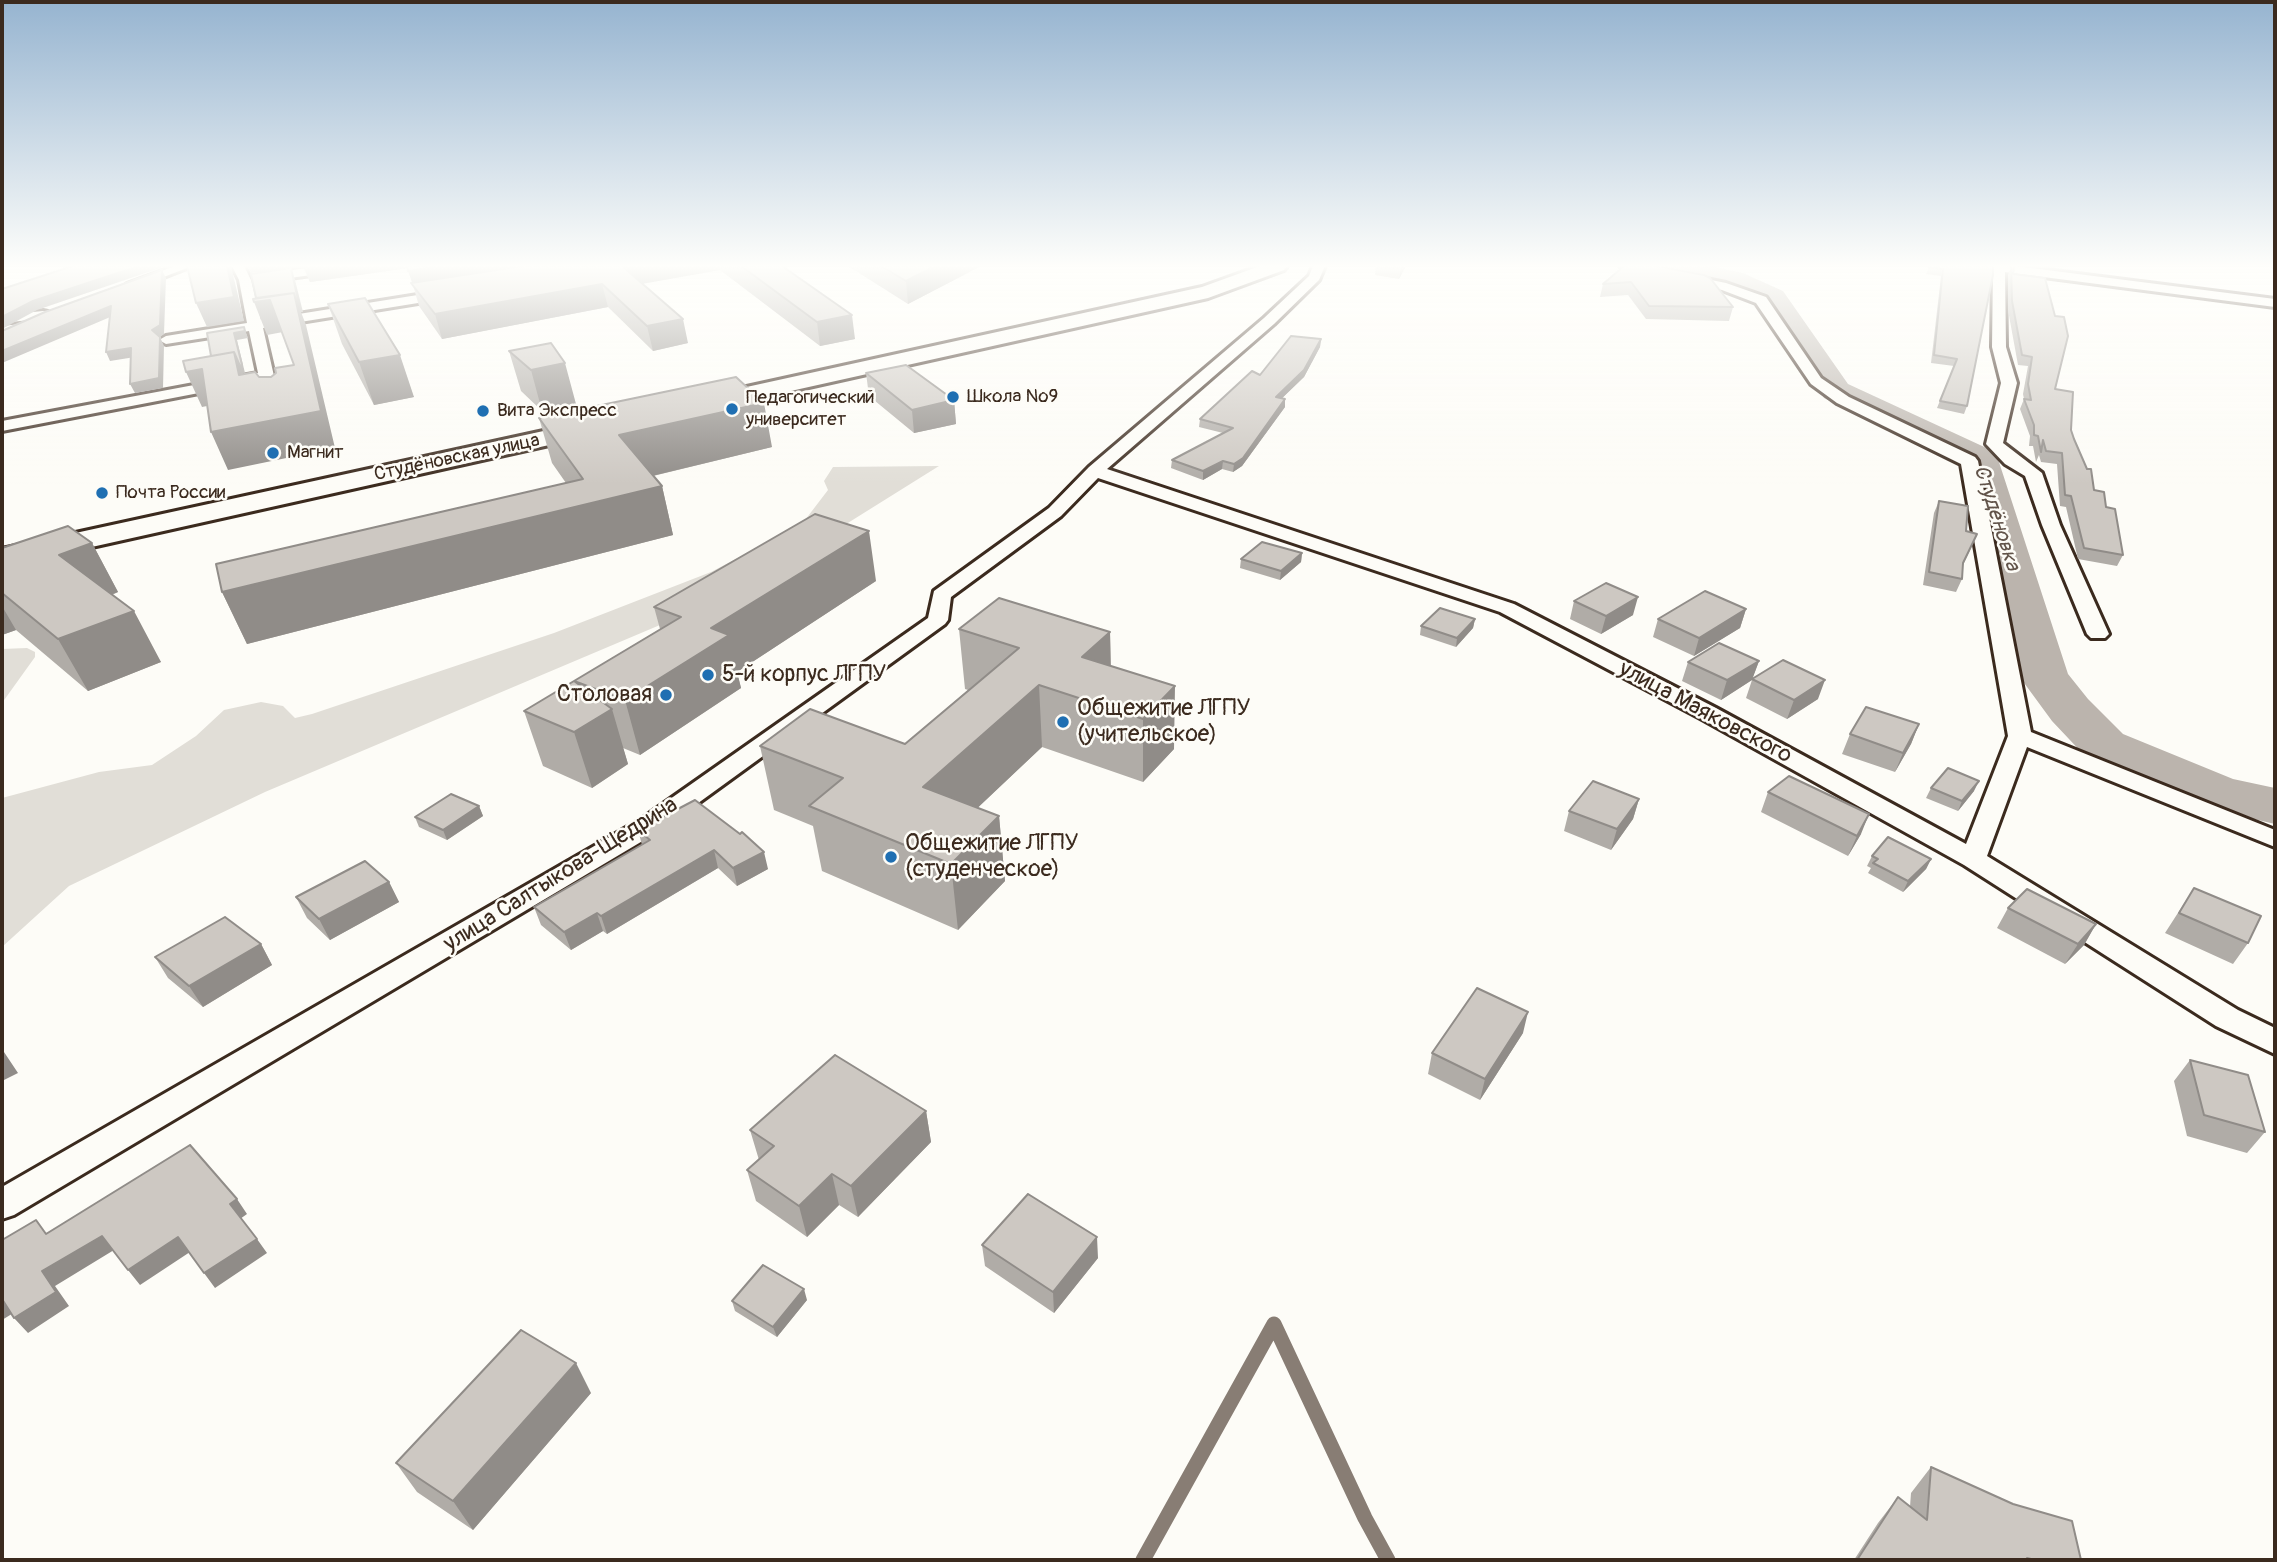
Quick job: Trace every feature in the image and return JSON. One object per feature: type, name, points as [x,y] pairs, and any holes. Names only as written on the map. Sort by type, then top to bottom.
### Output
[{"type":"main road","points":[[951,339],[674,403],[982,339]]},
{"type":"main road","name":"Студёновская улица","points":[[2,558],[610,417],[16,535]]},
{"type":"street","points":[[166,340],[173,339]]},
{"type":"street","points":[[258,339],[266,376],[280,407]]},
{"type":"street","name":"улица Салтыкова-Щедрина","points":[[2,1204],[652,824],[939,620],[941,595],[1055,512],[1094,471],[1249,339]]},
{"type":"street","points":[[1787,339],[1816,381],[1843,400],[1969,461],[2021,736],[1973,859]]},
{"type":"street","points":[[1999,339],[2009,383],[1994,444],[2011,460],[2034,473],[2051,526],[2098,634]]},
{"type":"street","points":[[2,426],[266,376]]},
{"type":"street","name":"улица Маяковского","points":[[1094,471],[1507,608],[1708,713],[1973,859],[2227,1018],[2275,1042]]},
{"type":"street","points":[[2021,736],[2275,839]]},
{"type":"shaded area","points":[[939,466],[803,551],[686,614],[265,792],[69,886],[2,947],[2,798],[99,772],[152,765],[196,736],[224,710],[261,702],[283,706],[295,718],[312,714],[554,633],[711,572],[802,524],[828,490],[824,481],[833,467]]},
{"type":"shaded area","points":[[27,648],[35,652],[35,657],[2,703],[2,649]]},
{"type":"building","points":[[2,339],[31,339],[2,351]]},
{"type":"building","points":[[107,339],[160,339],[159,378],[130,384],[131,348],[106,352]]},
{"type":"building","points":[[208,339],[235,339],[242,365],[240,366],[234,352],[211,356]]},
{"type":"building","points":[[284,339],[305,339],[321,411],[211,432],[202,369],[186,372],[183,361],[234,352],[239,375],[255,372],[259,377],[271,377],[276,373],[275,368],[294,365]]},
{"type":"building","points":[[347,339],[390,339],[400,355],[359,362]]},
{"type":"building","points":[[1289,339],[1321,339],[1304,370],[1276,397],[1285,399],[1243,458],[1234,464],[1223,461],[1203,471],[1172,460],[1233,428],[1200,419],[1252,371],[1260,375]]},
{"type":"building","points":[[1936,339],[1980,339],[1967,406],[1940,401],[1957,359],[1934,355]]},
{"type":"building","points":[[2019,339],[2067,339],[2055,389],[2073,392],[2071,430],[2087,469],[2091,469],[2094,490],[2104,492],[2106,507],[2115,509],[2123,555],[2084,548],[2071,496],[2065,495],[2062,453],[2046,451],[2043,440],[2041,452],[2038,436],[2034,435],[2034,425],[2024,399],[2031,400],[2028,384],[2032,357],[2022,355]]},
{"type":"building","points":[[551,343],[565,363],[531,370],[509,351]]},
{"type":"building","points":[[906,365],[954,400],[912,410],[866,373]]},
{"type":"building","points":[[736,377],[764,403],[619,435],[662,486],[222,592],[216,564],[583,479],[539,418]]},
{"type":"building","points":[[1939,501],[1968,506],[1966,531],[1977,534],[1963,563],[1962,579],[1929,572]]},
{"type":"building","points":[[815,514],[869,531],[711,628],[729,635],[625,700],[574,681],[681,617],[654,607]]},
{"type":"building","points":[[68,526],[92,543],[59,555],[134,611],[58,639],[2,593],[2,548]]},
{"type":"building","points":[[1262,542],[1302,553],[1281,571],[1241,559]]},
{"type":"building","points":[[1606,583],[1638,597],[1606,616],[1574,601]]},
{"type":"building","points":[[1705,591],[1746,609],[1699,638],[1658,619]]},
{"type":"building","points":[[999,598],[1110,632],[1082,657],[1175,686],[1143,719],[1039,685],[923,787],[999,816],[951,864],[809,806],[843,778],[760,746],[810,709],[905,744],[1019,648],[959,629]]},
{"type":"building","points":[[1440,608],[1475,619],[1457,638],[1421,626]]},
{"type":"building","points":[[1719,643],[1759,661],[1727,680],[1688,662]]},
{"type":"building","points":[[1783,660],[1825,680],[1794,700],[1752,679]]},
{"type":"building","points":[[574,681],[612,709],[574,732],[524,711]]},
{"type":"building","points":[[1866,707],[1919,724],[1903,753],[1850,734]]},
{"type":"building","points":[[1948,768],[1979,781],[1962,801],[1931,788]]},
{"type":"building","points":[[1789,776],[1869,814],[1857,836],[1768,792]]},
{"type":"building","points":[[1593,781],[1639,799],[1617,829],[1569,811]]},
{"type":"building","points":[[451,794],[479,806],[443,830],[415,817]]},
{"type":"building","points":[[695,800],[740,834],[742,832],[764,852],[733,868],[714,850],[601,916],[597,913],[564,932],[534,907],[650,840],[638,830]]},
{"type":"building","points":[[1888,837],[1931,859],[1908,881],[1873,863],[1878,859],[1872,856]]},
{"type":"building","points":[[365,861],[389,882],[319,919],[296,897]]},
{"type":"building","points":[[2194,888],[2261,916],[2248,943],[2179,913]]},
{"type":"building","points":[[2027,889],[2096,924],[2078,944],[2008,908]]},
{"type":"building","points":[[225,917],[261,944],[189,986],[155,957]]},
{"type":"building","points":[[1477,988],[1528,1012],[1485,1079],[1432,1053]]},
{"type":"building","points":[[835,1055],[926,1111],[851,1186],[832,1174],[799,1206],[747,1170],[774,1146],[750,1130]]},
{"type":"building","points":[[2190,1060],[2248,1075],[2265,1132],[2204,1115]]},
{"type":"building","points":[[190,1145],[237,1199],[230,1204],[257,1239],[204,1273],[178,1237],[128,1270],[102,1236],[42,1271],[56,1292],[14,1318],[2,1299],[2,1240],[36,1220],[46,1234]]},
{"type":"building","points":[[1028,1194],[1097,1237],[1053,1292],[982,1245]]},
{"type":"building","points":[[763,1265],[804,1289],[773,1327],[732,1301]]},
{"type":"building","points":[[521,1330],[576,1363],[453,1501],[396,1463]]},
{"type":"building","points":[[1931,1467],[2013,1504],[2072,1521],[2081,1560],[1857,1560],[1898,1497],[1927,1520]]},
{"type":"waterway","name":"Студёновка","points":[[1801,339],[1836,391],[1979,459],[2044,676],[2070,710],[2104,745],[2218,794],[2275,806]]},
{"type":"waterway","points":[[1143,1560],[1274,1324],[1365,1518],[1388,1560]]},
{"type":"place","name":"Школа №9","points":[[953,397]]},
{"type":"place","name":"Педагогический университет","points":[[732,409]]},
{"type":"place","name":"Вита Экспресс","points":[[483,411]]},
{"type":"place","name":"Магнит","points":[[273,453]]},
{"type":"place","name":"Почта России","points":[[102,493]]},
{"type":"place","name":"5-й корпус ЛГПУ","points":[[708,675]]},
{"type":"place","name":"Столовая","points":[[666,695]]},
{"type":"place","name":"Общежитие ЛГПУ (учительское)","points":[[1063,722]]},
{"type":"place","name":"Общежитие ЛГПУ (студенческое)","points":[[891,857]]}]
